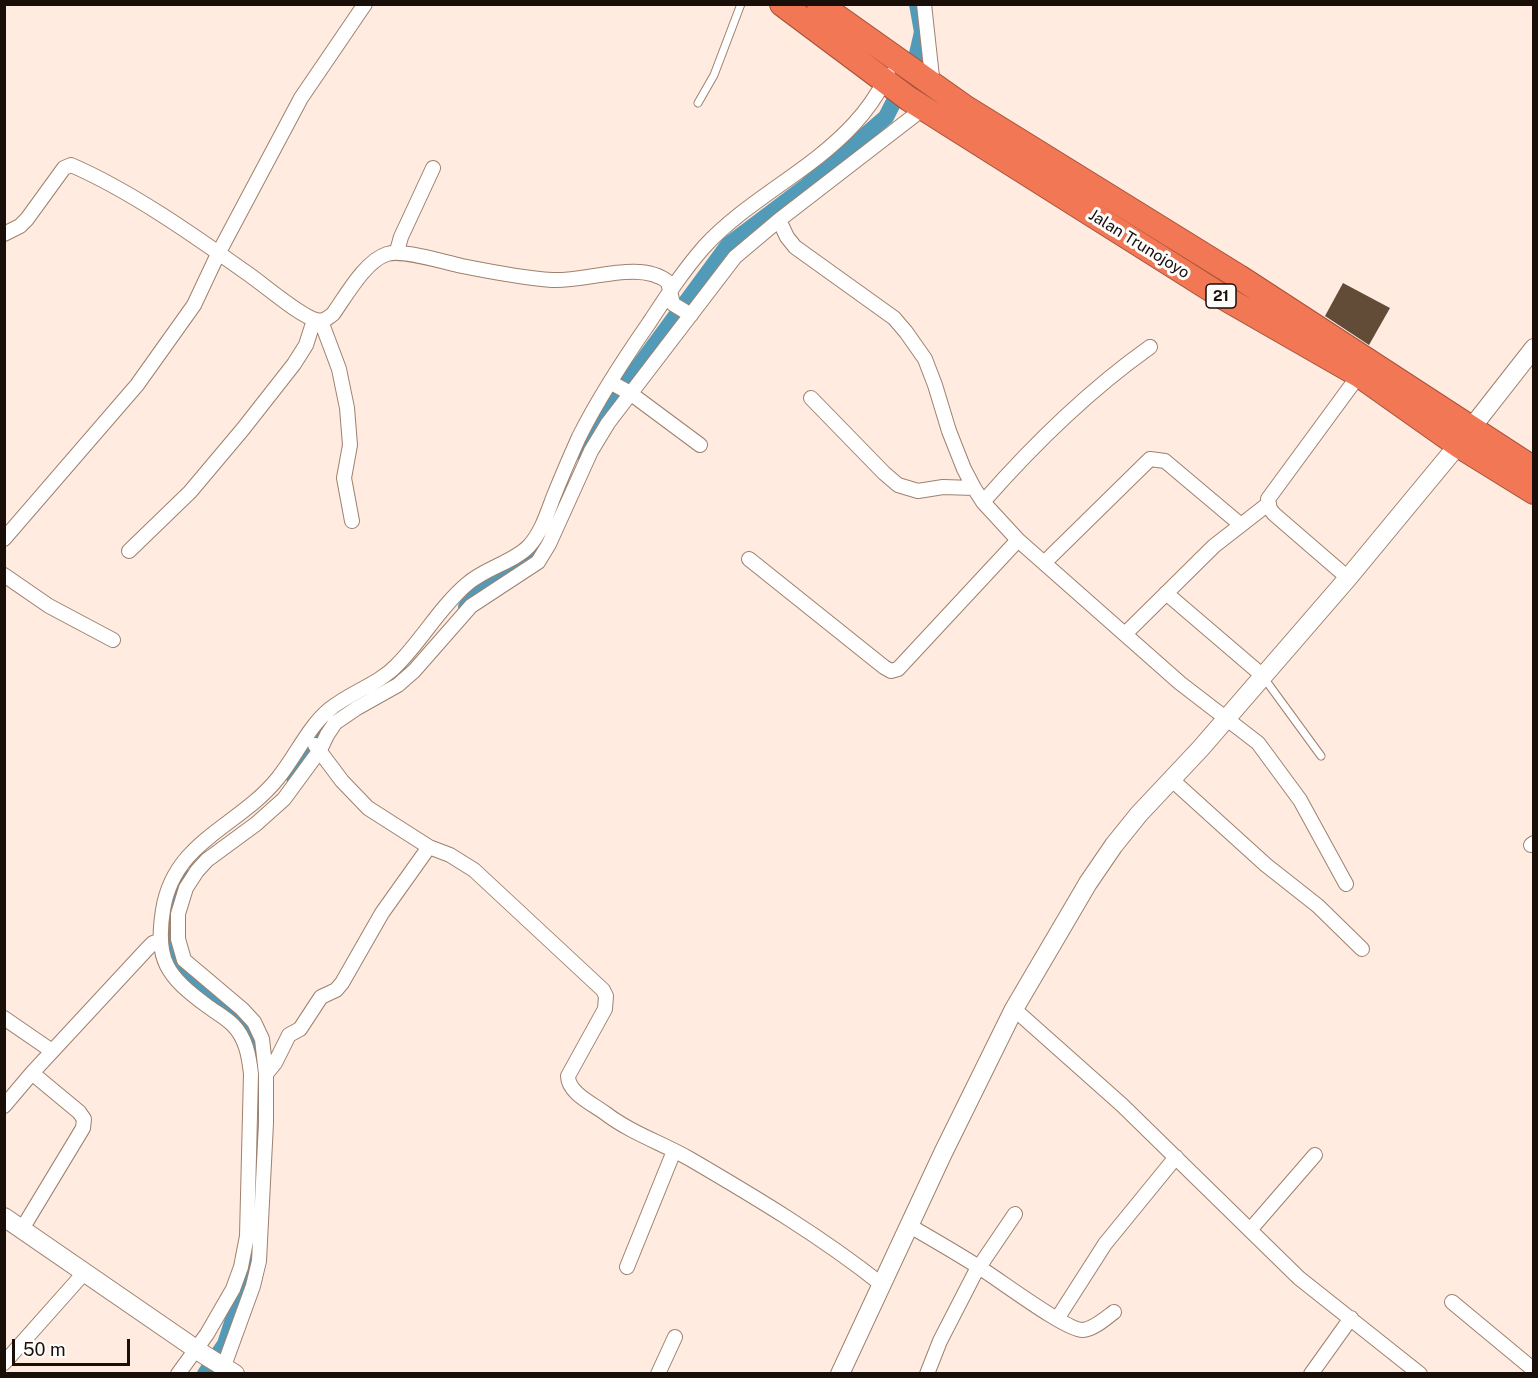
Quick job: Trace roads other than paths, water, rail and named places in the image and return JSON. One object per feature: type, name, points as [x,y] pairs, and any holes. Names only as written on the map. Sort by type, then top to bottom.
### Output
[{"type":"highway","name":"Jalan Trunojoyo","points":[[782,4],[1364,369],[1464,437],[1533,492]]},
{"type":"highway","name":"Jalan Trunojoyo","points":[[819,4],[908,83]]},
{"type":"highway","name":"Jalan Trunojoyo","points":[[1464,437],[1533,469]]},
{"type":"main road","points":[[840,1374],[1014,1009],[1088,884],[1114,845],[1348,578],[1464,437],[1531,351]]},
{"type":"main road","points":[[4,1217],[216,1364]]},
{"type":"street","points":[[4,539],[144,376],[194,305],[218,254],[300,98],[365,4]]},
{"type":"street","points":[[313,744],[335,723],[398,685],[414,671],[490,580],[533,556],[543,522],[579,437],[683,310],[735,257],[779,220],[908,83],[924,4]]},
{"type":"street","points":[[216,1364],[260,1261],[257,1166],[248,1052],[240,1034],[232,1024],[171,975],[162,956],[168,932],[178,914],[186,888],[207,860],[275,808],[291,790],[313,744],[320,719],[397,665],[456,594],[468,583],[490,580],[533,556],[549,544],[591,451],[608,423],[621,387],[671,289],[705,247],[743,211],[819,155],[847,131],[865,110],[908,83]]},
{"type":"street","points":[[4,234],[20,226],[64,168],[71,165],[95,175],[317,320],[339,369],[347,408],[350,445],[344,478],[352,521]]},
{"type":"street","points":[[129,551],[190,492],[243,429],[294,364],[306,345],[317,320],[333,314],[377,258],[399,244],[433,168]]},
{"type":"street","points":[[779,220],[795,247],[894,318],[915,344],[925,359],[964,469],[983,502],[1018,540],[1180,683],[1258,743],[1300,800],[1346,884]]},
{"type":"street","points":[[399,244],[461,266],[552,280],[569,281],[621,272],[645,272],[664,279],[671,289],[671,300],[683,310]]},
{"type":"street","points":[[983,502],[1020,461],[1089,394],[1150,347]]},
{"type":"street","points":[[1348,578],[1274,514],[1268,504],[1269,495],[1364,369]]},
{"type":"street","points":[[621,387],[700,445]]},
{"type":"street","points":[[811,398],[898,485],[918,491],[943,487],[974,488]]},
{"type":"street","points":[[1044,563],[1150,459],[1165,461],[1241,525]]},
{"type":"street","points":[[1125,634],[1214,546],[1268,504]]},
{"type":"street","points":[[749,560],[891,671],[898,669],[1018,540]]},
{"type":"street","points":[[4,575],[49,606],[113,640]]},
{"type":"street","points":[[1166,594],[1263,676]]},
{"type":"street","points":[[313,744],[363,804],[429,847],[450,855],[474,870],[603,990],[606,996],[605,1009],[568,1076],[573,1090],[611,1118],[674,1150],[755,1197],[854,1263],[881,1284]]},
{"type":"street","points":[[1171,779],[1266,865],[1318,906],[1362,950]]},
{"type":"street","points":[[266,1074],[275,1063],[289,1035],[300,1029],[321,997],[336,990],[342,983],[382,914],[429,847]]},
{"type":"street","points":[[4,1106],[147,949],[168,932]]},
{"type":"street","points":[[168,932],[184,960],[254,1022],[261,1039],[266,1074],[257,1166],[241,1268],[233,1289],[207,1334],[216,1364]]},
{"type":"street","points":[[1014,1009],[1122,1105],[1299,1278],[1351,1318],[1403,1368],[1420,1374]]},
{"type":"street","points":[[4,1018],[52,1051]]},
{"type":"street","points":[[22,1229],[83,1128],[84,1122],[79,1112],[32,1073]]},
{"type":"street","points":[[627,1267],[674,1150]]},
{"type":"street","points":[[1250,1230],[1315,1155]]},
{"type":"street","points":[[1057,1319],[1105,1244],[1176,1157]]},
{"type":"street","points":[[927,1374],[940,1341],[979,1267],[1015,1215]]},
{"type":"street","points":[[909,1226],[979,1267],[1057,1319],[1076,1329],[1090,1328],[1114,1312]]},
{"type":"street","points":[[4,1363],[84,1273]]},
{"type":"street","points":[[1452,1302],[1533,1370]]},
{"type":"street","points":[[1311,1374],[1351,1318]]},
{"type":"street","points":[[658,1374],[675,1337]]},
{"type":"street","points":[[178,1374],[216,1364]]},
{"type":"lane","points":[[698,103],[714,75],[741,4]]},
{"type":"lane","points":[[1263,676],[1321,756]]},
{"type":"waterway","points":[[584,454],[602,416],[728,245],[805,187],[886,117],[916,58],[922,32],[917,4]]},
{"type":"waterway","points":[[466,607],[490,581],[522,567],[541,548],[547,534]]},
{"type":"waterway","points":[[293,776],[323,734]]},
{"type":"waterway","points":[[187,878],[174,900],[168,921],[168,938],[176,965],[256,1041],[259,1062]]},
{"type":"waterway","points":[[205,1374],[225,1344],[238,1304],[246,1264]]}]
